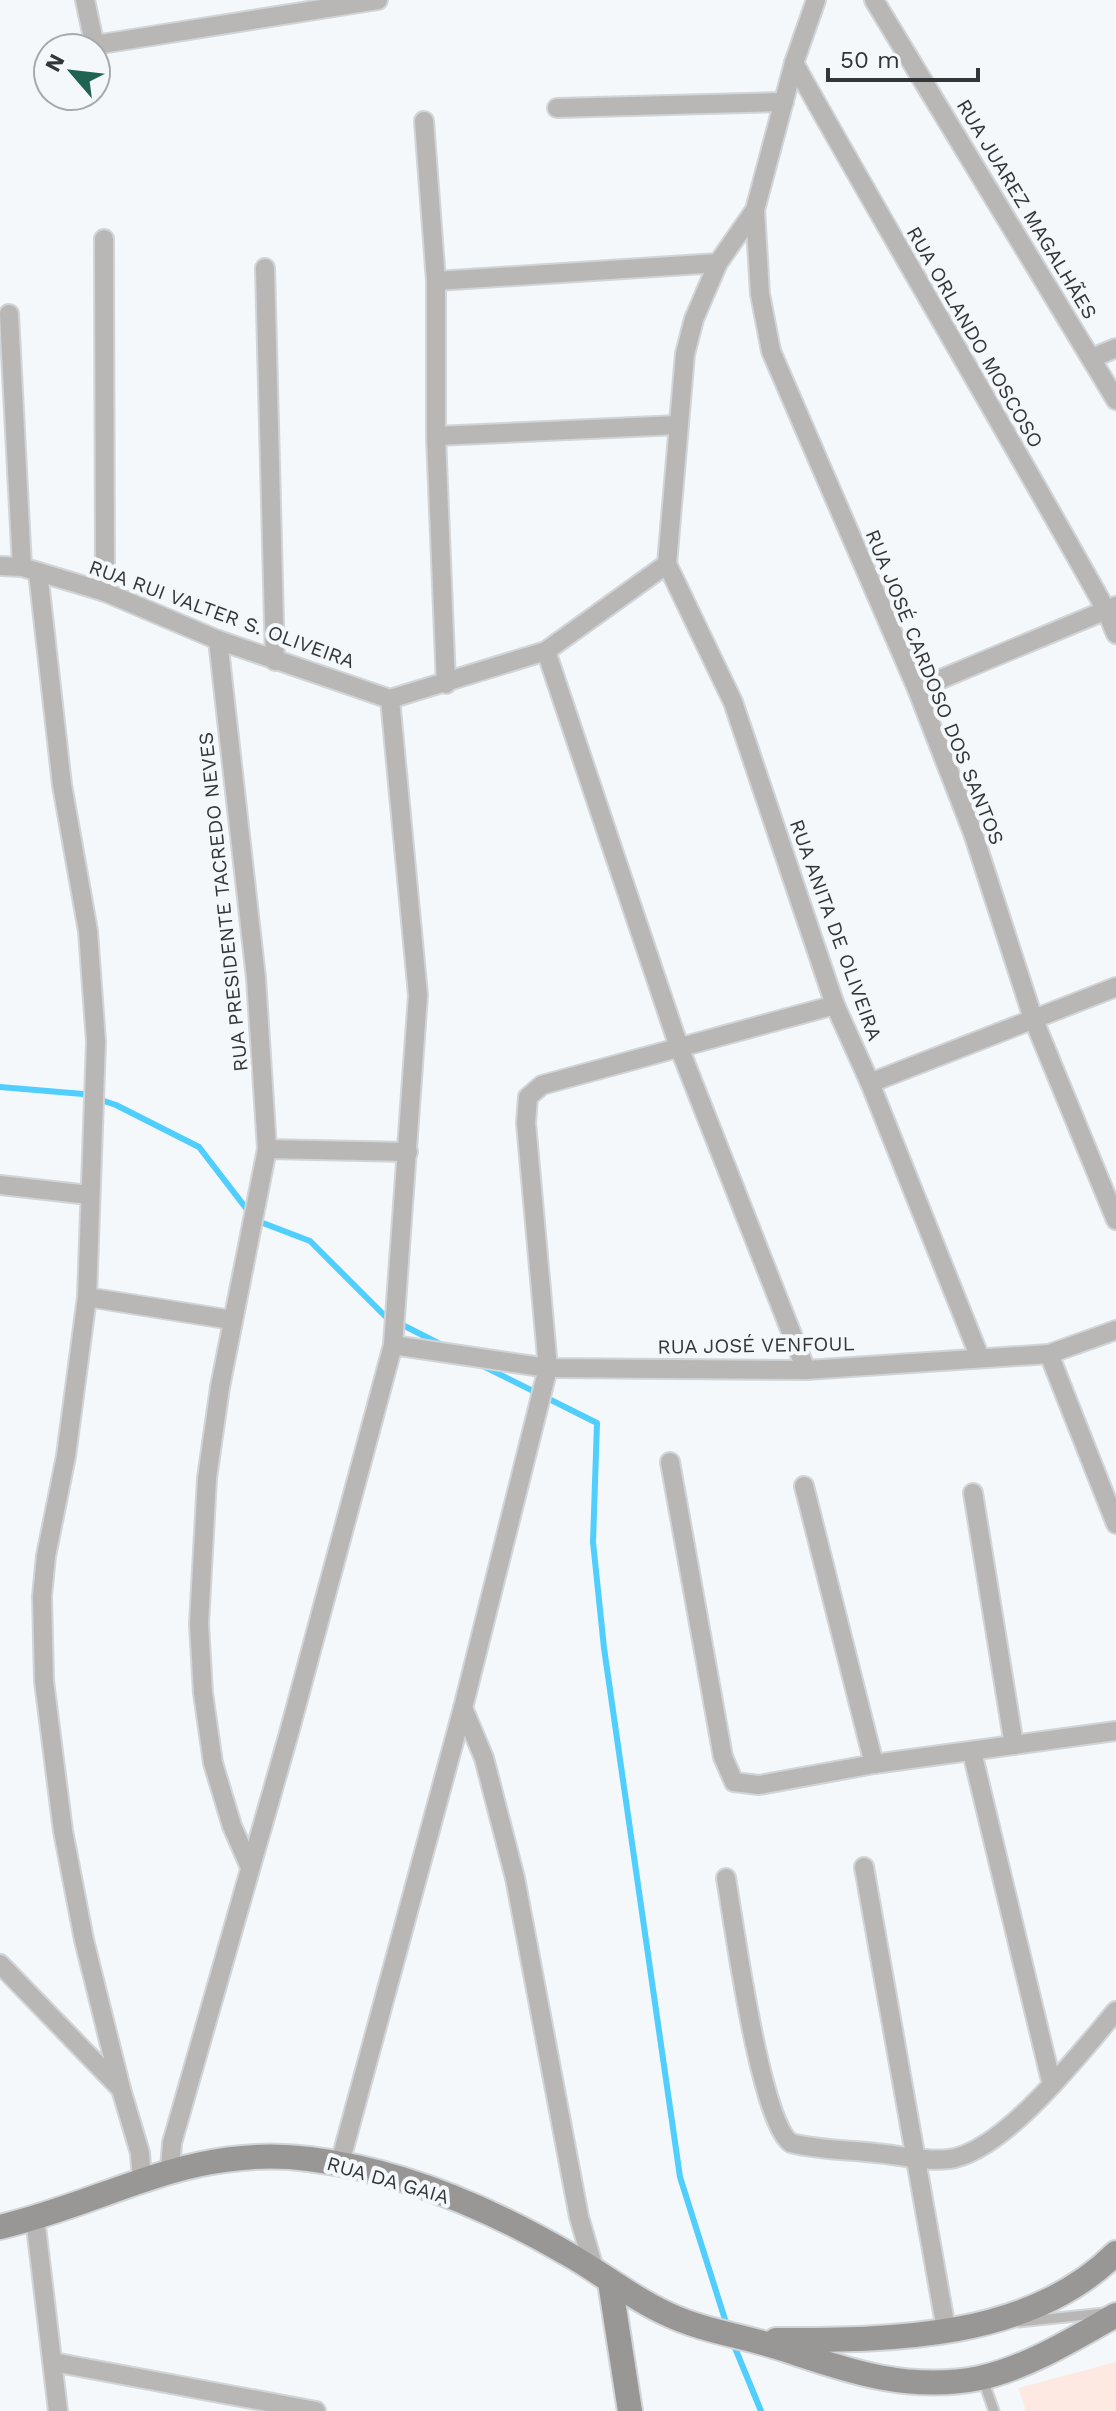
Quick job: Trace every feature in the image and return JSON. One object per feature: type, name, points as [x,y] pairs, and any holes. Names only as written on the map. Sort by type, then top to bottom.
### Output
[{"type":"main road","name":"RUA DA GAIA","points":[[0,2227],[35,2218],[170,2169],[263,2156],[340,2163],[456,2200],[535,2236],[680,2320],[754,2340]]},
{"type":"main road","points":[[754,2340],[846,2340],[980,2327],[1063,2293],[1116,2253]]},
{"type":"main road","points":[[602,2277],[630,2411]]},
{"type":"main road","points":[[754,2340],[840,2369],[910,2383],[982,2377],[1024,2364],[1116,2313]]},
{"type":"main road","points":[[840,2369],[834,2354],[837,2345],[846,2340]]},
{"type":"street","points":[[85,0],[92,32]]},
{"type":"street","points":[[112,39],[378,0]]},
{"type":"street","points":[[170,2169],[172,2143],[393,1345],[418,995],[390,699],[546,651],[667,564],[688,343],[718,263],[755,210],[794,63],[816,0]]},
{"type":"street","name":"RUA JUAREZ MAGALHÃES","points":[[874,0],[1116,400]]},
{"type":"street","name":"RUA ORLANDO MOSCOSO","points":[[794,63],[1111,608],[1116,634]]},
{"type":"street","points":[[557,108],[784,102]]},
{"type":"street","points":[[424,121],[436,281],[436,436],[446,684]]},
{"type":"street","name":"RUA JOSÉ CARDOSO DOS SANTOS","points":[[755,210],[760,294],[771,351],[917,689],[973,833],[1033,1018],[1116,1220]]},
{"type":"street","points":[[104,239],[105,592]]},
{"type":"street","points":[[436,281],[718,263]]},
{"type":"street","points":[[265,268],[275,661]]},
{"type":"street","points":[[9,314],[30,569],[62,785],[88,931],[96,1042],[87,1297],[66,1456],[46,1556],[43,1651],[63,1831],[84,1940],[140,2153],[142,2180]]},
{"type":"street","points":[[1092,358],[1116,348]]},
{"type":"street","points":[[436,436],[678,425]]},
{"type":"street","name":"RUA ANITA DE OLIVEIRA","points":[[667,564],[733,702],[835,1005],[870,1083],[980,1358]]},
{"type":"street","name":"RUA RUI VALTER S. OLIVEIRA","points":[[0,566],[30,569],[105,592],[218,640],[390,699]]},
{"type":"street","points":[[917,689],[1111,608]]},
{"type":"street","name":"RUA PRESIDENTE TACREDO NEVES","points":[[218,640],[256,978],[267,1149],[232,1320],[207,1478],[199,1624],[203,1693],[213,1763],[232,1826],[250,1867]]},
{"type":"street","points":[[546,651],[679,1047],[806,1370]]},
{"type":"street","points":[[870,1083],[1116,987]]},
{"type":"street","points":[[340,2163],[463,1708],[548,1368],[526,1123],[528,1097],[542,1085],[835,1005]]},
{"type":"street","points":[[267,1149],[408,1152]]},
{"type":"street","points":[[0,1185],[89,1195]]},
{"type":"street","points":[[87,1297],[232,1320]]},
{"type":"street","name":"RUA JOSÉ VENFOUL","points":[[393,1345],[548,1368],[806,1370],[1049,1354],[1116,1330]]},
{"type":"street","points":[[1049,1354],[1116,1524]]},
{"type":"street","points":[[670,1462],[723,1757],[734,1782],[759,1785],[874,1764],[1116,1731]]},
{"type":"street","points":[[804,1486],[874,1764]]},
{"type":"street","points":[[973,1493],[1014,1745]]},
{"type":"street","points":[[463,1708],[484,1758],[515,1878],[579,2217],[602,2277]]},
{"type":"street","points":[[972,1752],[1052,2085]]},
{"type":"street","points":[[864,1867],[946,2329]]},
{"type":"street","points":[[726,1878],[761,2067],[776,2120],[786,2140],[802,2146],[932,2160],[962,2157],[988,2142],[1052,2085],[1116,2011]]},
{"type":"street","points":[[0,1964],[121,2089]]},
{"type":"street","points":[[35,2218],[58,2411]]},
{"type":"street","points":[[53,2362],[316,2411]]},
{"type":"lane","points":[[980,2327],[1116,2313]]},
{"type":"lane","points":[[982,2377],[994,2411]]},
{"type":"shaded area","points":[[1116,2362],[1116,2411],[1026,2411],[1018,2388]]},
{"type":"waterway","points":[[0,1087],[83,1094],[116,1105],[199,1147],[255,1220],[310,1241],[385,1316],[442,1345]]},
{"type":"waterway","points":[[481,1365],[597,1423],[593,1542],[604,1648],[680,2177],[728,2329]]},
{"type":"waterway","points":[[733,2343],[761,2411]]}]
